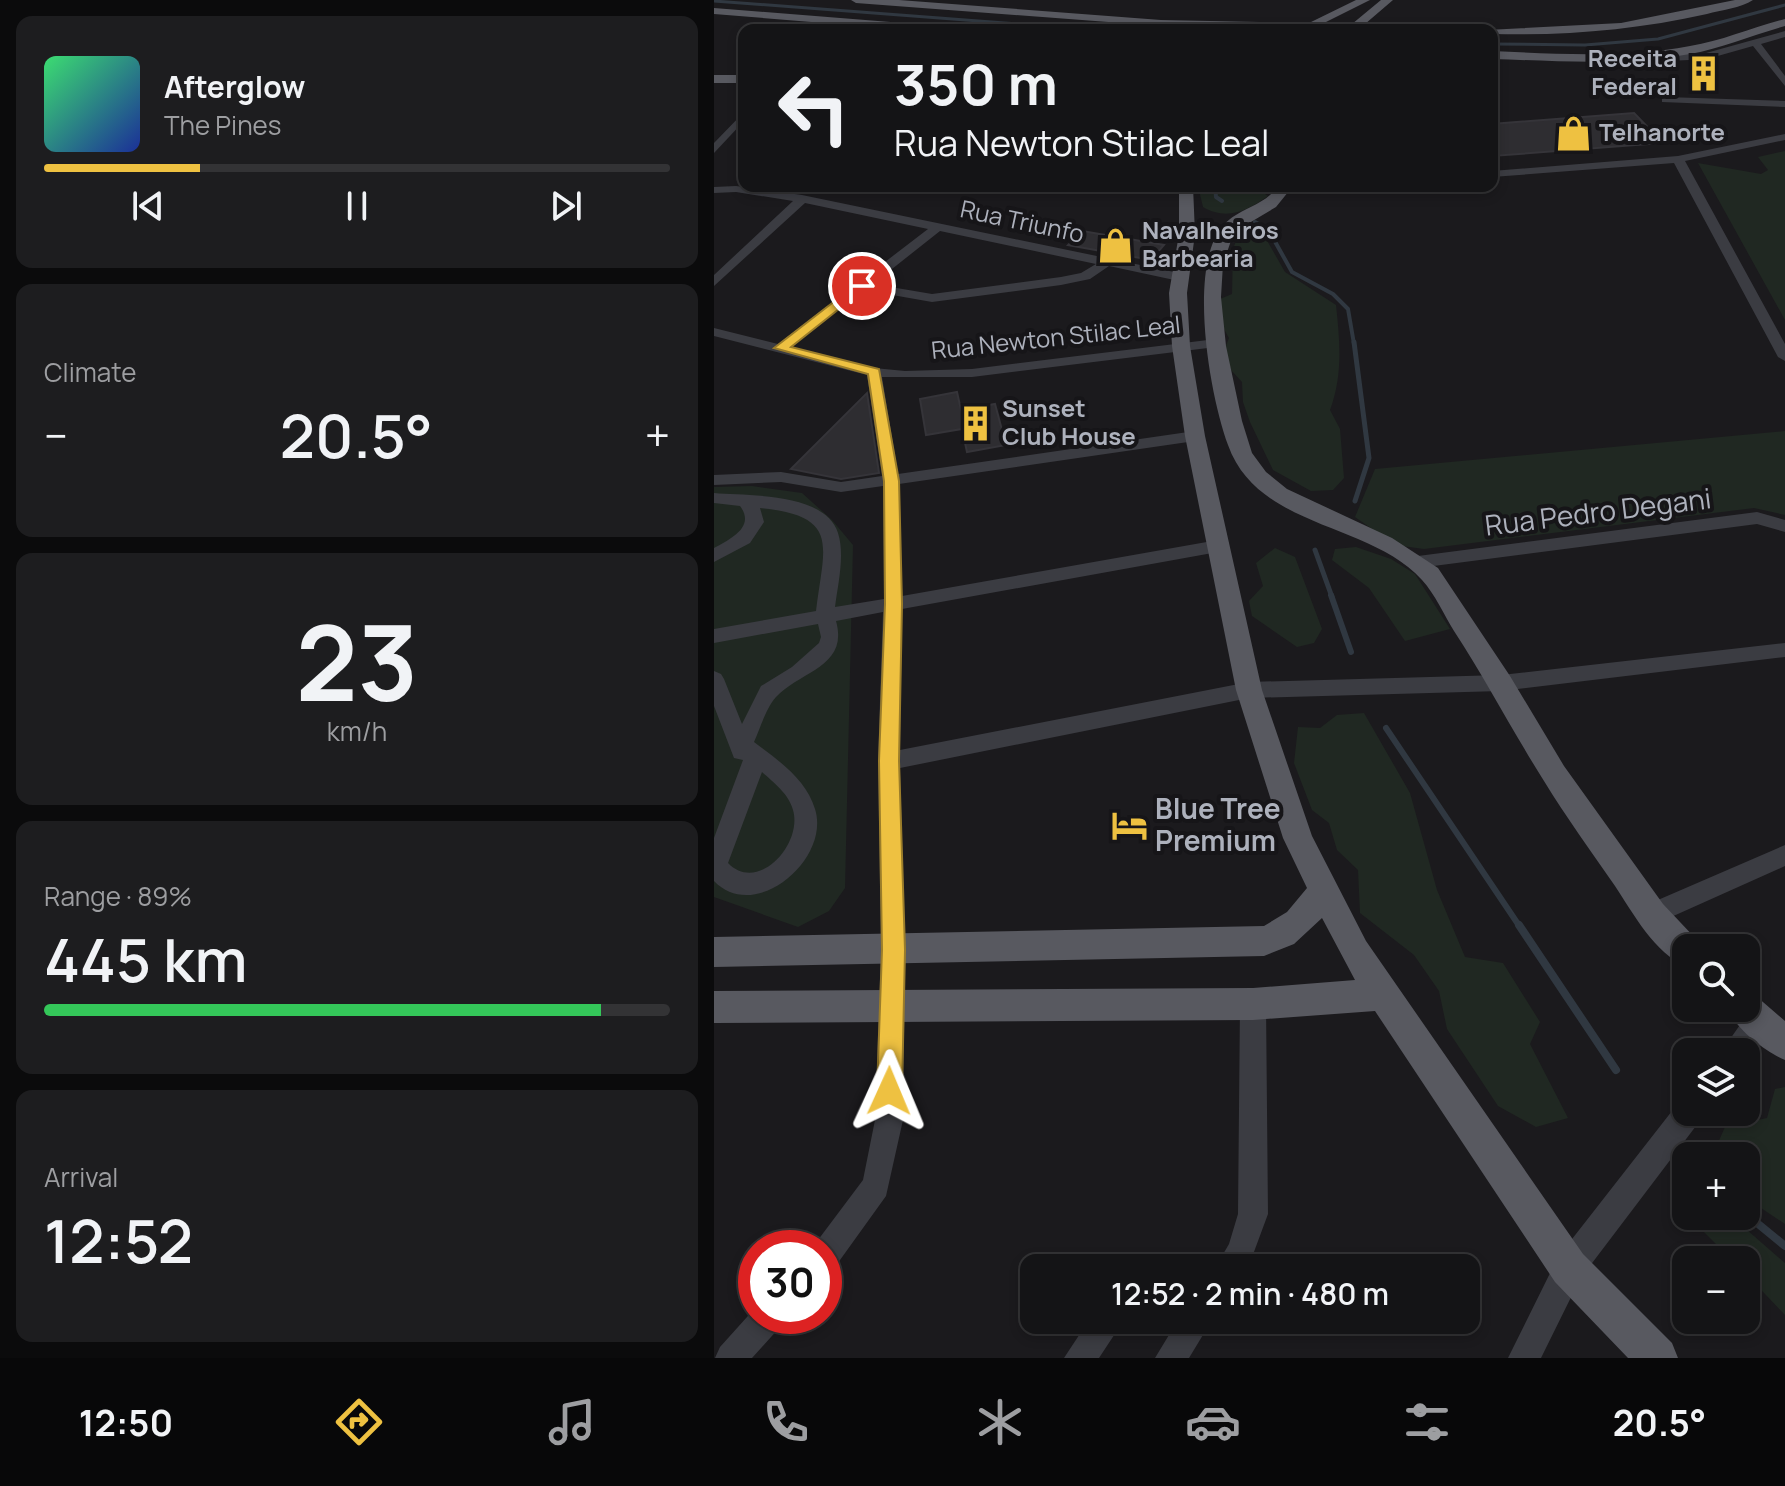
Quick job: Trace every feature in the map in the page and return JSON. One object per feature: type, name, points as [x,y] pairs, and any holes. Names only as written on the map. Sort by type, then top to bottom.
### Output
[{"type":"main road","points":[[856,0],[1190,24]]},
{"type":"main road","points":[[1313,24],[1365,0]]},
{"type":"main road","points":[[1358,24],[1388,0]]},
{"type":"main road","points":[[1498,32],[1544,40],[1649,25],[1748,0]]},
{"type":"main road","points":[[795,17],[824,10]]},
{"type":"main road","points":[[714,11],[880,24]]},
{"type":"main road","points":[[1375,11],[1380,23],[1385,24]]},
{"type":"main road","points":[[1498,57],[1665,54],[1785,28]]},
{"type":"main road","points":[[1532,56],[1544,40]]},
{"type":"main road","points":[[714,79],[738,79]]},
{"type":"main road","points":[[1186,192],[1187,234],[1179,277],[1181,346],[1195,436],[1249,690],[1298,838],[1355,952],[1569,1268],[1657,1358]]},
{"type":"main road","points":[[1187,206],[1225,217],[1272,206],[1282,192]]},
{"type":"main road","points":[[1225,217],[1230,226],[1221,239],[1212,294],[1216,343],[1241,452],[1269,484],[1303,507],[1418,562],[1430,574],[1501,683],[1554,774],[1652,914],[1672,936]]},
{"type":"main road","points":[[1179,277],[1200,281],[1212,294]]},
{"type":"main road","points":[[714,952],[1264,941],[1278,938],[1293,928],[1323,892]]},
{"type":"main road","points":[[714,1007],[1253,1004],[1382,994]]},
{"type":"main road","points":[[1760,1022],[1785,1043]]},
{"type":"street","points":[[1659,69],[1706,56],[1754,37],[1785,83]]},
{"type":"street","points":[[1498,57],[1607,62],[1706,56]]},
{"type":"street","points":[[1666,100],[1785,104]]},
{"type":"street","points":[[714,150],[738,122]]},
{"type":"street","points":[[714,128],[734,127]]},
{"type":"street","points":[[1498,174],[1678,159],[1785,137]]},
{"type":"street","points":[[1678,159],[1785,357]]},
{"type":"street","name":"Rua Triunfo","points":[[714,190],[738,189]]},
{"type":"street","name":"Rua Triunfo","points":[[756,192],[1179,277]]},
{"type":"street","points":[[714,282],[802,199]]},
{"type":"street","points":[[781,348],[938,227]]},
{"type":"street","points":[[862,286],[932,298],[1061,281],[1085,276],[1107,262]]},
{"type":"street","name":"Rua Newton Stilac Leal","points":[[714,332],[874,372],[905,375],[972,373],[1216,343]]},
{"type":"street","points":[[842,1232],[876,1186],[889,1120],[893,950],[889,761],[893,604],[891,481],[874,372]]},
{"type":"street","points":[[714,480],[781,477],[841,487],[1195,436]]},
{"type":"street","points":[[714,498],[797,506],[818,517],[829,531],[832,551],[825,616],[831,637],[828,647],[799,672],[768,692],[749,750],[714,867],[723,879],[743,887],[767,881],[796,855],[808,832],[805,811],[793,790],[749,750],[714,679]]},
{"type":"street","points":[[714,556],[744,539],[755,522],[754,512],[744,499]]},
{"type":"street","name":"Rua Pedro Degani","points":[[1418,562],[1757,518],[1785,526]]},
{"type":"street","points":[[714,636],[1218,546]]},
{"type":"street","points":[[889,761],[1249,690],[1501,683],[1785,650]]},
{"type":"street","points":[[1652,914],[1785,855]]},
{"type":"street","points":[[1240,1254],[1253,1214],[1253,1004]]},
{"type":"street","points":[[1524,1358],[1569,1268],[1678,1126]]},
{"type":"street","points":[[731,1358],[753,1334]]},
{"type":"street","points":[[1080,1358],[1098,1334]]},
{"type":"street","points":[[1171,1358],[1187,1334]]},
{"type":"shaded area","points":[[1785,151],[1785,320],[1698,163],[1761,174],[1768,170],[1758,157]]},
{"type":"shaded area","points":[[1199,192],[1262,192],[1268,196],[1245,210],[1229,214],[1203,207]]},
{"type":"shaded area","points":[[1249,223],[1261,230],[1285,272],[1336,305],[1339,371],[1330,410],[1340,429],[1344,478],[1333,490],[1311,491],[1273,470],[1250,422],[1243,402],[1242,382],[1231,370],[1224,351],[1229,338],[1220,322],[1220,299],[1232,294],[1233,249],[1242,225]]},
{"type":"shaded area","points":[[1785,431],[1785,515],[1754,508],[1424,549],[1395,545],[1355,517],[1375,469]]},
{"type":"shaded area","points":[[752,486],[802,493],[832,520],[853,545],[845,888],[829,911],[798,927],[714,897],[714,487]]},
{"type":"shaded area","points":[[1356,547],[1391,559],[1415,574],[1450,629],[1405,641],[1369,588],[1332,560],[1335,549]]},
{"type":"shaded area","points":[[1275,548],[1295,557],[1322,629],[1314,643],[1297,647],[1252,616],[1249,601],[1263,586],[1256,563]]},
{"type":"shaded area","points":[[1364,713],[1410,793],[1437,890],[1465,957],[1503,963],[1540,1022],[1530,1044],[1568,1118],[1536,1127],[1498,1106],[1447,1029],[1439,991],[1414,955],[1360,913],[1358,870],[1337,850],[1329,823],[1312,810],[1294,763],[1298,727],[1320,728],[1337,715]]},
{"type":"shaded area","points":[[1785,1087],[1785,1224],[1760,1207],[1760,1142],[1718,1142],[1725,1127],[1760,1126],[1760,1120],[1767,1118],[1775,1089]]},
{"type":"shaded area","points":[[1702,1230],[1747,1230],[1785,1263],[1785,1315],[1760,1289],[1760,1246],[1718,1246]]},
{"type":"building","name":"Telhanorte","points":[[1634,113],[1663,143],[1498,156],[1498,124]]},
{"type":"building","name":"Navalheiros Barbearia","points":[[1082,231],[1164,245],[1151,260],[1068,245]]},
{"type":"building","name":"Sunset Club House","points":[[957,392],[961,410],[995,404],[1006,445],[967,452],[962,429],[926,435],[920,399]]},
{"type":"building","points":[[867,393],[879,473],[841,479],[791,469]]},
{"type":"waterway","points":[[714,1],[1019,24]]},
{"type":"waterway","points":[[1498,44],[1585,45],[1658,39],[1785,5]]},
{"type":"waterway","points":[[1216,192],[1216,197],[1222,201]]},
{"type":"waterway","points":[[1255,222],[1268,229],[1292,272],[1333,294],[1348,309],[1354,344]]},
{"type":"waterway","points":[[1354,342],[1369,458],[1355,501]]},
{"type":"waterway","points":[[1315,550],[1332,597]]},
{"type":"waterway","points":[[1331,595],[1351,652]]},
{"type":"waterway","points":[[1386,728],[1520,927]]},
{"type":"waterway","points":[[1519,925],[1616,1070]]},
{"type":"waterway","points":[[1760,1225],[1785,1246]]},
{"type":"place","name":"Receita Federal","points":[[1703,73]]},
{"type":"place","name":"Telhanorte","points":[[1573,133]]},
{"type":"place","name":"Navalheiros Barbearia","points":[[1116,245]]},
{"type":"place","name":"Sunset Club House","points":[[976,423]]},
{"type":"place","name":"Blue Tree Premium","points":[[1129,825]]},
{"type":"route","points":[[862,286],[781,348],[874,372],[891,481],[893,604],[889,761],[893,950],[889,1091]]}]
